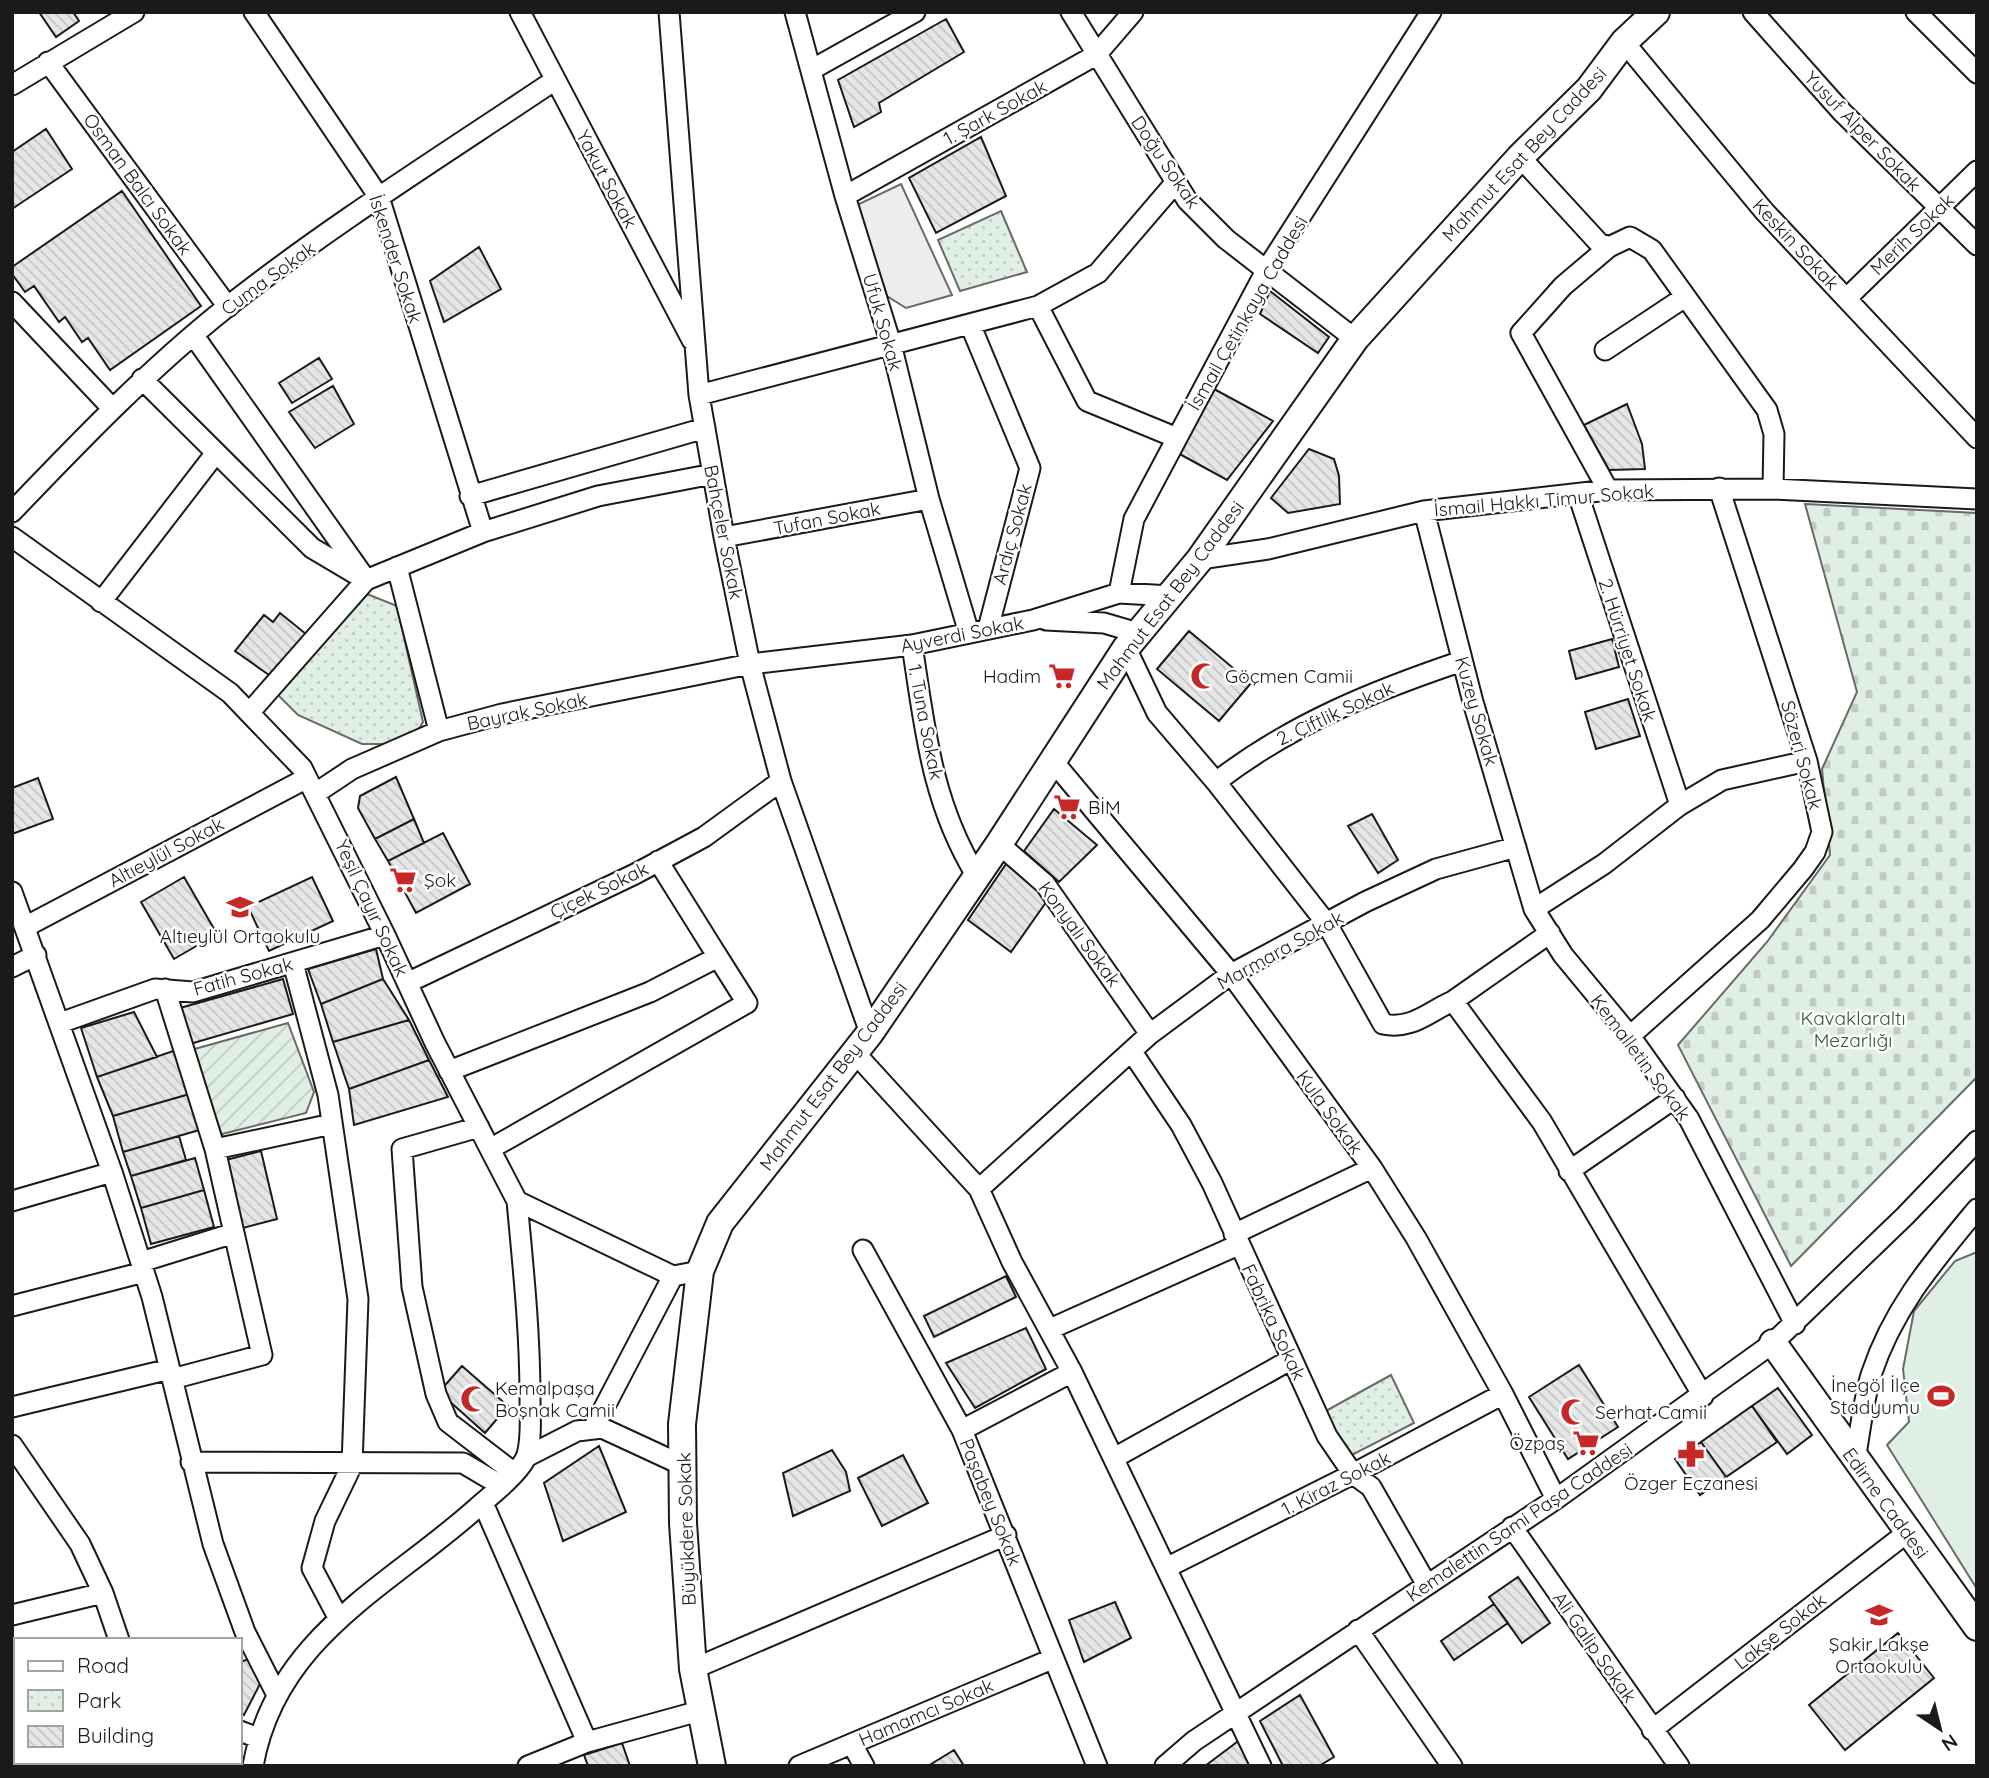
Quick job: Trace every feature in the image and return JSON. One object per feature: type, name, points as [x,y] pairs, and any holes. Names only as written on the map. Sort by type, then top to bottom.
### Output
[{"type":"street","points":[[13,83],[134,12]]},
{"type":"street","name":"İskender Sokak","points":[[254,12],[379,197],[483,531]]},
{"type":"street","name":"Yakut Sokak","points":[[520,12],[695,345]]},
{"type":"street","name":"Bahçeler Sokak","points":[[669,12],[699,396],[724,537],[750,664],[781,781],[862,1042]]},
{"type":"street","name":"Ufuk Sokak","points":[[795,12],[845,196],[891,344],[929,499],[978,631]]},
{"type":"street","points":[[811,70],[915,12]]},
{"type":"street","name":"Doğu Sokak","points":[[1071,12],[1187,200],[1226,239],[1354,339]]},
{"type":"street","name":"1. Şark Sokak","points":[[845,196],[1096,55],[1133,12]]},
{"type":"street","name":"İsmail Çetinkaya Caddesi","points":[[1119,593],[1133,519],[1267,270],[1431,12]]},
{"type":"street","name":"Mahmut Esat Bey Caddesi","points":[[699,1281],[720,1223],[862,1042],[999,844],[1132,641],[1200,559],[1354,339],[1520,157],[1589,89],[1624,42],[1656,12]]},
{"type":"street","name":"Yusuf Alper Sokak","points":[[1753,12],[1842,112],[1977,245]]},
{"type":"street","points":[[1916,12],[1977,73]]},
{"type":"street","name":"Keskin Sokak","points":[[1624,42],[1764,211],[1977,438]]},
{"type":"street","name":"Osman Balcı Sokak","points":[[48,62],[228,307]]},
{"type":"street","name":"Cuma Sokak","points":[[12,512],[111,407],[228,307],[379,197],[555,80]]},
{"type":"street","points":[[1520,157],[1599,243],[1609,247]]},
{"type":"street","name":"Merih Sokak","points":[[1847,298],[1977,171]]},
{"type":"street","points":[[699,396],[1038,306],[1098,273],[1176,182]]},
{"type":"street","points":[[1608,490],[1521,332],[1563,286],[1609,247],[1630,237],[1652,250],[1768,410],[1774,434],[1773,489]]},
{"type":"street","points":[[1605,351],[1685,297]]},
{"type":"street","points":[[12,302],[111,407]]},
{"type":"street","points":[[1038,306],[1087,401],[1177,438]]},
{"type":"street","name":"Ardıç Sokak","points":[[970,324],[1030,468],[978,631]]},
{"type":"street","points":[[194,336],[366,580]]},
{"type":"street","points":[[142,379],[312,548],[366,580]]},
{"type":"street","points":[[470,496],[705,428]]},
{"type":"street","points":[[101,601],[215,454]]},
{"type":"street","points":[[250,712],[366,580],[483,531],[598,496],[713,474]]},
{"type":"street","name":"Sözeri Sokak","points":[[1630,1036],[1760,919],[1815,852],[1822,832],[1807,761],[1718,488]]},
{"type":"street","name":"İsmail Hakkı Timur Sokak","points":[[1200,559],[1268,550],[1424,511],[1608,490],[1773,489],[1977,499]]},
{"type":"street","name":"2. Hürriyet Sokak","points":[[1578,494],[1679,805]]},
{"type":"street","name":"Tufan Sokak","points":[[724,537],[929,499]]},
{"type":"street","name":"Kuzey Sokak","points":[[1424,511],[1462,661],[1535,909]]},
{"type":"street","name":"Yeşil Çayır Sokak","points":[[12,537],[230,693],[275,736],[312,785],[449,1071],[517,1200]]},
{"type":"street","points":[[397,567],[439,731]]},
{"type":"street","name":"Ayverdi Sokak","points":[[750,664],[912,645],[1033,620],[1119,593],[1171,596]]},
{"type":"street","points":[[1033,620],[1104,623],[1132,641],[1157,713],[1216,782],[1327,923],[1383,1024],[1398,1027],[1411,1025],[1453,1001],[1550,933]]},
{"type":"street","name":"1. Tuna Sokak","points":[[912,645],[930,759],[954,839],[976,875]]},
{"type":"street","name":"2. Çiftlik Sokak","points":[[1216,782],[1255,751],[1308,721],[1359,697],[1462,661]]},
{"type":"street","name":"Bayrak Sokak","points":[[312,785],[439,731],[502,714],[750,664]]},
{"type":"street","name":"Kula Sokak","points":[[1052,760],[1231,974],[1372,1168],[1416,1238],[1503,1394],[1556,1499]]},
{"type":"street","points":[[1535,909],[1604,864],[1679,805],[1722,780],[1807,761]]},
{"type":"street","name":"Çiçek Sokak","points":[[407,983],[704,837],[781,781]]},
{"type":"street","name":"Altıeylül Sokak","points":[[26,927],[312,785]]},
{"type":"street","name":"Konyalı Sokak","points":[[999,844],[1045,884],[1150,1034]]},
{"type":"street","name":"Marmara Sokak","points":[[979,1189],[1150,1034],[1231,974],[1436,869],[1516,847]]},
{"type":"street","points":[[490,1149],[747,1003],[658,861]]},
{"type":"street","points":[[12,892],[112,1172],[142,1267],[213,1544],[245,1632],[277,1695]]},
{"type":"street","name":"Kemalletin Sokak","points":[[1535,909],[1563,955],[1630,1036],[1675,1098],[1795,1324]]},
{"type":"street","name":"Fatih Sokak","points":[[60,1023],[155,989],[194,992],[385,935]]},
{"type":"street","points":[[12,967],[36,955]]},
{"type":"street","points":[[449,1071],[639,996],[718,957]]},
{"type":"street","points":[[293,963],[328,1095],[358,1299],[352,1465],[326,1521],[312,1568],[339,1619]]},
{"type":"street","points":[[12,1408],[262,1355],[215,1149],[165,989]]},
{"type":"street","points":[[1453,1001],[1520,1090],[1703,1396]]},
{"type":"street","points":[[862,1042],[979,1189],[1012,1262],[1072,1372],[1261,1766]]},
{"type":"street","name":"Fabrika Sokak","points":[[1132,1052],[1181,1125],[1212,1183],[1328,1436],[1353,1475],[1371,1487],[1427,1585]]},
{"type":"street","points":[[1569,1171],[1675,1098]]},
{"type":"street","points":[[215,1149],[332,1124]]},
{"type":"street","points":[[479,1127],[401,1149],[412,1287],[436,1394],[447,1422],[507,1479]]},
{"type":"street","name":"Kemalettin Sami Paşa Caddesi","points":[[1164,1766],[1358,1630],[1556,1499],[1703,1396],[1773,1343],[1977,1141]]},
{"type":"street","points":[[1049,1329],[1236,1240],[1372,1168]]},
{"type":"street","points":[[12,1201],[112,1172]]},
{"type":"street","points":[[517,1200],[673,1276],[699,1281]]},
{"type":"street","points":[[517,1200],[530,1376],[530,1423],[526,1457]]},
{"type":"street","points":[[1855,1460],[1870,1378],[1884,1342],[1918,1279],[1977,1209]]},
{"type":"street","points":[[12,1306],[142,1267],[234,1233]]},
{"type":"street","name":"Paşabey Sokak","points":[[863,1250],[962,1430],[1097,1766]]},
{"type":"street","points":[[593,1429],[673,1276]]},
{"type":"street","name":"Büyükdere Sokak","points":[[699,1281],[682,1424],[682,1523],[693,1669],[712,1766]]},
{"type":"street","name":"Edirne Caddesi","points":[[1773,1343],[1977,1627]]},
{"type":"street","points":[[1114,1458],[1292,1359]]},
{"type":"street","points":[[962,1430],[1072,1372]]},
{"type":"street","name":"1. Kiraz Sokak","points":[[1166,1568],[1353,1475],[1503,1394]]},
{"type":"street","points":[[253,1766],[249,1734],[277,1695],[288,1674],[358,1601],[483,1503],[526,1457],[577,1432],[602,1428],[634,1440],[682,1465]]},
{"type":"street","points":[[12,1445],[79,1545],[103,1593],[118,1638]]},
{"type":"street","points":[[191,1462],[352,1465],[463,1462],[507,1479]]},
{"type":"street","points":[[483,1503],[587,1742]]},
{"type":"street","name":"Ali Galip Sokak","points":[[1511,1527],[1679,1766]]},
{"type":"street","name":"Lakşe Sokak","points":[[1652,1730],[1908,1532]]},
{"type":"street","points":[[693,1669],[1006,1535]]},
{"type":"street","points":[[12,1615],[103,1593]]},
{"type":"street","points":[[1358,1630],[1452,1766]]},
{"type":"street","name":"Hamamcı Sokak","points":[[799,1766],[1052,1659]]},
{"type":"street","points":[[528,1766],[587,1742],[703,1710]]},
{"type":"street","points":[[852,1744],[864,1766]]},
{"type":"green space","points":[[1001,211],[1027,272],[960,291],[938,240]]},
{"type":"green space","name":"Kavaklaraltı Mezarlığı","points":[[1805,504],[1977,513],[1977,1077],[1791,1266],[1678,1045],[1767,942],[1830,855],[1822,769],[1857,692]]},
{"type":"green space","points":[[367,594],[397,606],[423,722],[417,732],[391,744],[362,744],[298,715],[278,695]]},
{"type":"green space","points":[[288,1023],[314,1092],[306,1113],[218,1135],[191,1050]]},
{"type":"green space","name":"İnegöl İlçe Stadyumu","points":[[1977,1252],[1977,1589],[1887,1445],[1909,1422],[1903,1369],[1914,1311],[1955,1261]]},
{"type":"green space","points":[[1391,1375],[1414,1423],[1350,1456],[1324,1412]]},
{"type":"shaded area","points":[[901,184],[952,295],[906,308],[887,296],[857,205]]},
{"type":"building","points":[[39,12],[73,12],[79,21],[56,37]]},
{"type":"building","points":[[946,19],[964,52],[879,103],[881,112],[854,127],[838,80]]},
{"type":"building","points":[[46,129],[72,169],[12,209],[12,152]]},
{"type":"building","points":[[981,137],[1006,196],[936,233],[909,178]]},
{"type":"building","points":[[122,191],[201,306],[110,370],[88,338],[82,342],[65,317],[59,322],[34,286],[25,292],[12,274],[12,267]]},
{"type":"building","points":[[479,247],[501,289],[444,322],[430,281]]},
{"type":"building","points":[[1270,291],[1329,337],[1318,353],[1260,314]]},
{"type":"building","points":[[319,358],[332,379],[292,403],[279,383]]},
{"type":"building","points":[[333,386],[354,424],[315,448],[289,412]]},
{"type":"building","points":[[1214,389],[1273,421],[1227,480],[1176,452]]},
{"type":"building","points":[[1627,404],[1642,444],[1645,469],[1609,470],[1584,425]]},
{"type":"building","points":[[1309,449],[1334,459],[1339,476],[1340,504],[1288,513],[1271,498]]},
{"type":"building","points":[[280,613],[306,634],[269,675],[235,651],[264,615],[273,622]]},
{"type":"building","name":"Göçmen Camii","points":[[1189,631],[1251,683],[1219,721],[1157,669]]},
{"type":"building","points":[[1612,639],[1619,667],[1576,679],[1569,651]]},
{"type":"building","points":[[1628,699],[1640,736],[1596,749],[1585,712]]},
{"type":"building","points":[[396,777],[414,819],[375,839],[358,808],[360,796]]},
{"type":"building","points":[[38,778],[53,819],[12,834],[12,788]]},
{"type":"building","points":[[1054,809],[1097,845],[1059,882],[1024,851]]},
{"type":"building","points":[[1372,814],[1398,860],[1378,873],[1348,826]]},
{"type":"building","points":[[414,819],[424,843],[388,861],[375,839]]},
{"type":"building","points":[[443,833],[470,884],[416,913],[388,861]]},
{"type":"building","points":[[1006,864],[1049,898],[1011,952],[968,920]]},
{"type":"building","points":[[184,877],[217,934],[174,959],[141,902]]},
{"type":"building","points":[[312,877],[333,921],[269,951],[248,907]]},
{"type":"building","points":[[376,949],[383,979],[321,1004],[308,969]]},
{"type":"building","points":[[283,979],[293,1014],[190,1044],[180,1008]]},
{"type":"building","points":[[383,979],[409,1020],[333,1042],[321,1004]]},
{"type":"building","points":[[134,1012],[157,1057],[97,1077],[81,1028]]},
{"type":"building","points":[[409,1020],[429,1060],[349,1089],[333,1042]]},
{"type":"building","points":[[179,1049],[193,1093],[113,1116],[97,1077]]},
{"type":"building","points":[[429,1060],[448,1097],[354,1125],[349,1089]]},
{"type":"building","points":[[193,1093],[203,1129],[123,1152],[113,1116]]},
{"type":"building","points":[[179,1136],[186,1160],[131,1176],[123,1152]]},
{"type":"building","points":[[261,1151],[277,1219],[239,1229],[222,1161]]},
{"type":"building","points":[[195,1158],[204,1190],[141,1208],[131,1176]]},
{"type":"building","points":[[204,1190],[214,1227],[151,1244],[141,1208]]},
{"type":"building","points":[[1006,1276],[1016,1297],[934,1337],[924,1316]]},
{"type":"building","points":[[1026,1328],[1046,1369],[975,1408],[946,1363]]},
{"type":"building","name":"Serhat Camii","points":[[1579,1365],[1618,1427],[1568,1459],[1529,1397]]},
{"type":"building","name":"Kemalpaşa Boşnak Camii","points":[[462,1366],[508,1406],[485,1433],[439,1392]]},
{"type":"building","points":[[1778,1388],[1812,1435],[1787,1454],[1752,1406]]},
{"type":"building","points":[[1752,1406],[1777,1442],[1726,1477],[1701,1442]]},
{"type":"building","points":[[1701,1442],[1726,1477],[1700,1495],[1675,1459]]},
{"type":"building","points":[[599,1446],[626,1512],[563,1541],[544,1483]]},
{"type":"building","points":[[832,1450],[846,1472],[850,1491],[793,1516],[783,1473]]},
{"type":"building","points":[[903,1455],[928,1503],[882,1526],[858,1478]]},
{"type":"building","points":[[1518,1577],[1550,1623],[1522,1643],[1489,1597]]},
{"type":"building","points":[[1115,1602],[1131,1638],[1084,1662],[1069,1620]]},
{"type":"building","points":[[1494,1604],[1508,1623],[1454,1660],[1441,1641]]},
{"type":"building","points":[[1898,1633],[1934,1678],[1845,1750],[1809,1705]]},
{"type":"building","points":[[252,1658],[261,1682],[244,1715],[242,1714],[242,1661]]},
{"type":"building","points":[[1300,1695],[1334,1757],[1319,1766],[1283,1766],[1260,1721]]},
{"type":"building","points":[[1241,1739],[1254,1766],[1205,1766]]},
{"type":"building","points":[[622,1743],[630,1766],[588,1766],[584,1755]]},
{"type":"building","points":[[954,1750],[964,1766],[928,1766]]},
{"type":"place","name":"Hadim","points":[[1062,676]]},
{"type":"place","name":"Göçmen Camii","points":[[1204,676]]},
{"type":"place","name":"BİM","points":[[1067,807]]},
{"type":"place","name":"Şok","points":[[403,880]]},
{"type":"place","name":"Altıeylül Ortaokulu","points":[[240,907]]},
{"type":"place","name":"İnegöl İlçe Stadyumu","points":[[1941,1396]]},
{"type":"place","name":"Kemalpaşa Boşnak Camii","points":[[474,1399]]},
{"type":"place","name":"Serhat Camii","points":[[1574,1412]]},
{"type":"place","name":"Özpaş","points":[[1586,1443]]},
{"type":"place","name":"Özger Eczanesi","points":[[1691,1454]]},
{"type":"place","name":"Şakir Lakşe Ortaokulu","points":[[1879,1615]]}]
